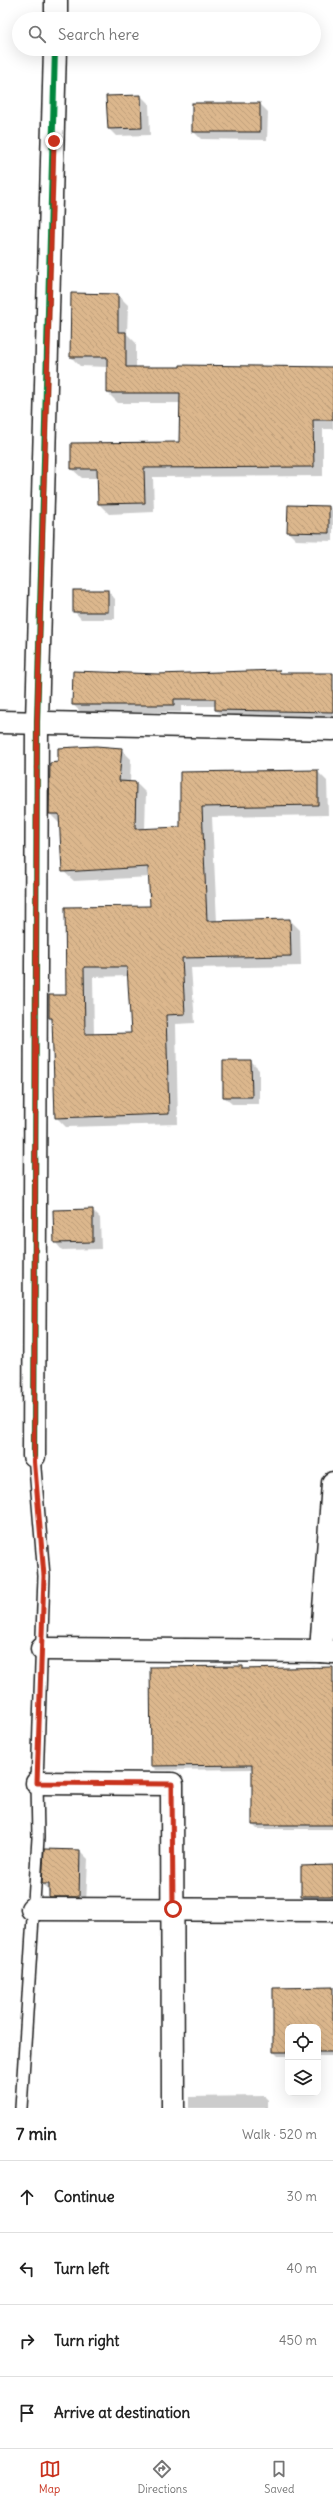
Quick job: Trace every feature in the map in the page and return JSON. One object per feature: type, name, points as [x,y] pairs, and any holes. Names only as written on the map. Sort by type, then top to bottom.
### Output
[{"type":"street","points":[[56,0],[56,12]]},
{"type":"street","points":[[34,1456],[37,722],[55,56]]},
{"type":"street","points":[[0,722],[333,728]]},
{"type":"street","points":[[42,1649],[327,1651],[333,1483]]},
{"type":"street","points":[[37,1783],[172,1784],[173,2108]]},
{"type":"street","points":[[32,1909],[333,1910]]},
{"type":"lane","points":[[21,2108],[32,1909],[38,1838],[37,1783],[44,1576],[34,1456]]},
{"type":"building","points":[[141,95],[142,128],[108,129],[106,96]]},
{"type":"building","points":[[192,103],[260,103],[260,132],[192,132]]},
{"type":"building","points":[[71,293],[118,294],[118,332],[126,332],[126,367],[180,367],[180,365],[333,367],[333,420],[313,420],[314,467],[144,468],[145,503],[98,504],[97,469],[71,469],[71,443],[179,442],[180,393],[107,393],[107,357],[70,357]]},
{"type":"building","points":[[288,505],[329,506],[329,533],[287,532]]},
{"type":"building","points":[[73,590],[108,590],[108,612],[73,612]]},
{"type":"building","points":[[279,670],[280,673],[333,673],[333,712],[215,710],[215,699],[174,699],[174,705],[72,705],[73,671],[158,674]]},
{"type":"building","points":[[96,746],[122,748],[119,781],[136,782],[135,829],[180,827],[180,772],[318,770],[318,805],[202,807],[207,921],[290,919],[291,956],[182,958],[185,1014],[166,1015],[169,1114],[55,1118],[52,1018],[49,1018],[49,995],[66,995],[65,907],[150,906],[148,867],[62,872],[59,814],[49,814],[50,763],[58,762],[58,748]],"holes":[[[84,967],[127,967],[131,1033],[85,1034]]]},
{"type":"building","points":[[223,1061],[251,1061],[252,1097],[223,1097]]},
{"type":"building","points":[[93,1209],[93,1242],[54,1243],[53,1210]]},
{"type":"building","points":[[243,1666],[243,1669],[333,1667],[333,1825],[252,1825],[252,1765],[151,1766],[150,1667]]},
{"type":"building","points":[[44,1849],[80,1850],[79,1897],[49,1897],[49,1884],[42,1884]]},
{"type":"building","points":[[333,1865],[333,1896],[301,1896],[301,1866]]},
{"type":"building","points":[[333,1987],[333,2052],[321,2052],[321,2024],[285,2024],[285,2052],[273,2052],[273,1988]]},
{"type":"cycle path","points":[[34,1456],[37,722],[55,56]]},
{"type":"route","points":[[54,141],[37,722],[34,1456],[44,1576],[37,1783],[172,1784],[173,1909]]}]
